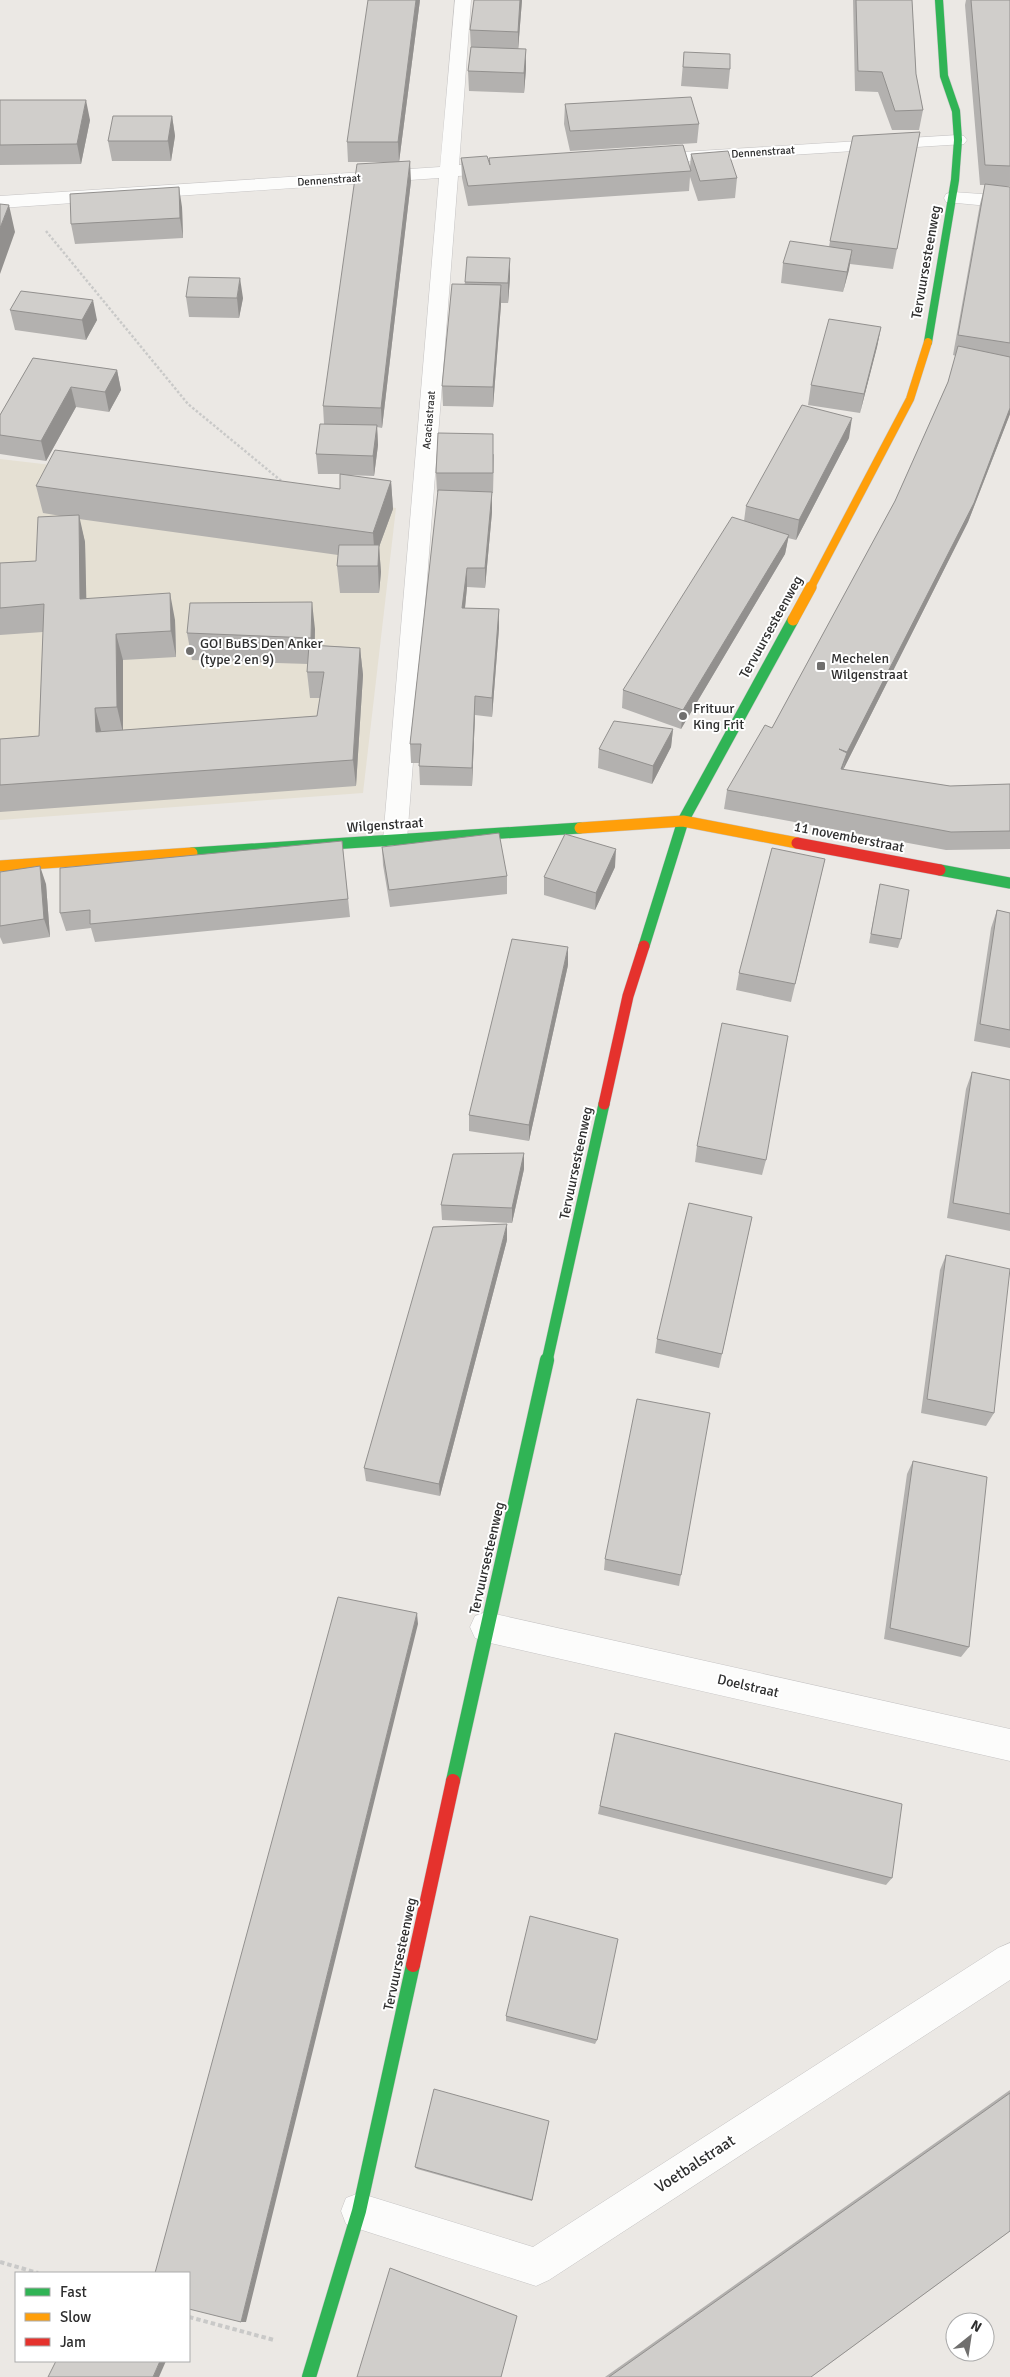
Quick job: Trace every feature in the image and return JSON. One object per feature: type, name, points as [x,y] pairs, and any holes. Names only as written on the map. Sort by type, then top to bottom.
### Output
[{"type":"street","name":"Acaciastraat","points":[[395,840],[463,0]]},
{"type":"street","name":"Tervuursesteenweg","points":[[309,2377],[359,2210],[486,1627],[628,996],[683,822],[884,452],[910,399],[928,344],[952,198],[958,140],[956,111],[944,76],[939,0]]},
{"type":"street","name":"Dennenstraat","points":[[628,160],[958,140]]},
{"type":"street","name":"Dennenstraat","points":[[0,202],[519,167]]},
{"type":"street","points":[[952,198],[1010,202]]},
{"type":"street","name":"Wilgenstraat","points":[[0,866],[683,822]]},
{"type":"street","name":"11 novemberstraat","points":[[683,822],[1010,883]]},
{"type":"street","name":"Doelstraat","points":[[486,1627],[1010,1745]]},
{"type":"street","name":"Voetbalstraat","points":[[359,2210],[536,2267],[1010,1960]]},
{"type":"path","points":[[22,202],[188,404],[291,489]]},
{"type":"path","points":[[0,2262],[35,2272]]},
{"type":"path","points":[[190,2318],[257,2337],[319,2348]]},
{"type":"shaded area","name":"GO! BuBS Den Anker (type 2 en 9)","points":[[0,459],[336,498],[396,508],[363,793],[0,820]]},
{"type":"building","points":[[368,0],[416,0],[398,142],[347,142]]},
{"type":"building","points":[[474,0],[520,0],[518,32],[470,30]]},
{"type":"building","points":[[856,0],[912,0],[916,74],[923,110],[895,111],[882,72],[858,71]]},
{"type":"building","points":[[971,0],[1010,0],[1010,166],[985,165]]},
{"type":"building","points":[[471,47],[526,49],[524,73],[468,71]]},
{"type":"building","points":[[684,52],[730,54],[730,69],[683,67]]},
{"type":"building","points":[[691,97],[699,124],[570,131],[565,104]]},
{"type":"building","points":[[0,100],[86,100],[77,144],[0,145]]},
{"type":"building","points":[[113,116],[172,116],[168,141],[108,141]]},
{"type":"building","points":[[920,132],[897,249],[830,241],[853,136]]},
{"type":"building","points":[[683,145],[691,171],[468,186],[461,158],[487,156],[490,165],[489,158]]},
{"type":"building","points":[[728,151],[737,178],[700,181],[691,154]]},
{"type":"building","points":[[410,161],[381,408],[323,406],[357,164]]},
{"type":"building","points":[[985,184],[1010,187],[1010,343],[958,335]]},
{"type":"building","points":[[179,187],[180,218],[71,224],[70,194]]},
{"type":"building","points":[[0,204],[9,205],[0,228]]},
{"type":"building","points":[[790,241],[852,250],[847,272],[783,263]]},
{"type":"building","points":[[467,257],[510,258],[508,283],[465,282]]},
{"type":"building","points":[[189,277],[240,278],[237,298],[186,297]]},
{"type":"building","points":[[452,284],[501,285],[493,387],[442,386]]},
{"type":"building","points":[[21,291],[93,300],[82,320],[10,310]]},
{"type":"building","points":[[829,319],[881,327],[864,394],[811,385]]},
{"type":"building","points":[[958,346],[1010,357],[1010,408],[974,503],[847,752],[839,749],[847,753],[841,769],[950,786],[1010,784],[1010,831],[951,832],[727,790],[765,725],[772,728],[895,501],[948,382]]},
{"type":"building","points":[[33,358],[117,370],[105,392],[71,387],[41,441],[0,435],[0,415]]},
{"type":"building","points":[[802,405],[852,418],[799,520],[746,506]]},
{"type":"building","points":[[320,424],[377,425],[373,456],[316,454]]},
{"type":"building","points":[[438,433],[493,434],[493,473],[436,473]]},
{"type":"building","points":[[55,450],[340,489],[340,474],[391,481],[373,533],[36,486]]},
{"type":"building","points":[[438,490],[492,492],[485,568],[467,568],[462,608],[499,609],[492,698],[475,696],[472,768],[419,766],[421,744],[410,744]]},
{"type":"building","points":[[79,515],[80,599],[170,593],[171,631],[116,634],[117,707],[95,708],[96,732],[317,716],[324,672],[307,672],[309,645],[360,648],[353,760],[0,785],[0,739],[39,736],[44,604],[0,608],[0,563],[36,561],[38,517]]},
{"type":"building","points":[[732,517],[789,535],[683,710],[623,690]]},
{"type":"building","points":[[339,545],[379,545],[378,566],[337,566]]},
{"type":"building","points":[[312,602],[311,638],[187,633],[190,603]]},
{"type":"building","points":[[614,721],[673,729],[653,766],[599,749]]},
{"type":"building","points":[[499,833],[507,876],[389,890],[382,847]]},
{"type":"building","points":[[565,834],[616,849],[596,893],[544,877]]},
{"type":"building","points":[[342,841],[348,899],[90,924],[90,910],[60,913],[60,868]]},
{"type":"building","points":[[772,848],[825,859],[795,984],[739,973]]},
{"type":"building","points":[[40,866],[44,919],[0,926],[0,872]]},
{"type":"building","points":[[880,884],[909,890],[901,939],[871,934]]},
{"type":"building","points":[[997,910],[1010,913],[1010,1030],[980,1024]]},
{"type":"building","points":[[512,939],[568,947],[529,1125],[469,1115]]},
{"type":"building","points":[[722,1023],[788,1036],[766,1160],[697,1146]]},
{"type":"building","points":[[972,1072],[1010,1080],[1010,1214],[953,1203]]},
{"type":"building","points":[[524,1153],[512,1208],[441,1205],[453,1154]]},
{"type":"building","points":[[689,1203],[752,1217],[722,1354],[657,1339]]},
{"type":"building","points":[[507,1224],[439,1484],[364,1468],[433,1227]]},
{"type":"building","points":[[946,1255],[1010,1269],[994,1413],[927,1399]]},
{"type":"building","points":[[637,1399],[710,1413],[681,1575],[605,1559]]},
{"type":"building","points":[[913,1461],[987,1477],[969,1647],[890,1628]]},
{"type":"building","points":[[338,1597],[417,1613],[241,2322],[190,2309],[190,2272],[155,2272]]},
{"type":"building","points":[[615,1733],[902,1804],[892,1878],[600,1806]]},
{"type":"building","points":[[530,1916],[618,1939],[597,2040],[506,2016]]},
{"type":"building","points":[[434,2089],[549,2121],[532,2200],[415,2167]]},
{"type":"building","points":[[1010,2093],[1010,2231],[811,2377],[609,2377]]},
{"type":"building","points":[[390,2268],[517,2316],[501,2377],[357,2377]]},
{"type":"building","points":[[56,2362],[160,2362],[153,2377],[48,2377]]},
{"type":"traffic: fast","points":[[928,342],[955,180],[958,140],[956,111],[944,76],[939,0]]},
{"type":"traffic: fast","points":[[644,946],[683,821],[793,620]]},
{"type":"traffic: fast","points":[[192,853],[580,828]]},
{"type":"traffic: fast","points":[[940,870],[1010,883]]},
{"type":"traffic: fast","points":[[453,1781],[604,1104]]},
{"type":"traffic: fast","points":[[309,2377],[359,2211],[413,1965]]},
{"type":"traffic: slow","points":[[793,620],[884,452],[910,399],[928,342]]},
{"type":"traffic: slow","points":[[580,828],[683,821],[797,843]]},
{"type":"traffic: slow","points":[[0,866],[192,853]]},
{"type":"traffic: jam","points":[[797,843],[940,870]]},
{"type":"traffic: jam","points":[[604,1104],[628,996],[644,946]]},
{"type":"traffic: jam","points":[[413,1965],[453,1781]]},
{"type":"place","name":"GO! BuBS Den Anker (type 2 en 9)","points":[[190,651]]},
{"type":"place","name":"Mechelen Wilgenstraat","points":[[821,666]]},
{"type":"place","name":"Frituur King Frit","points":[[683,716]]}]
